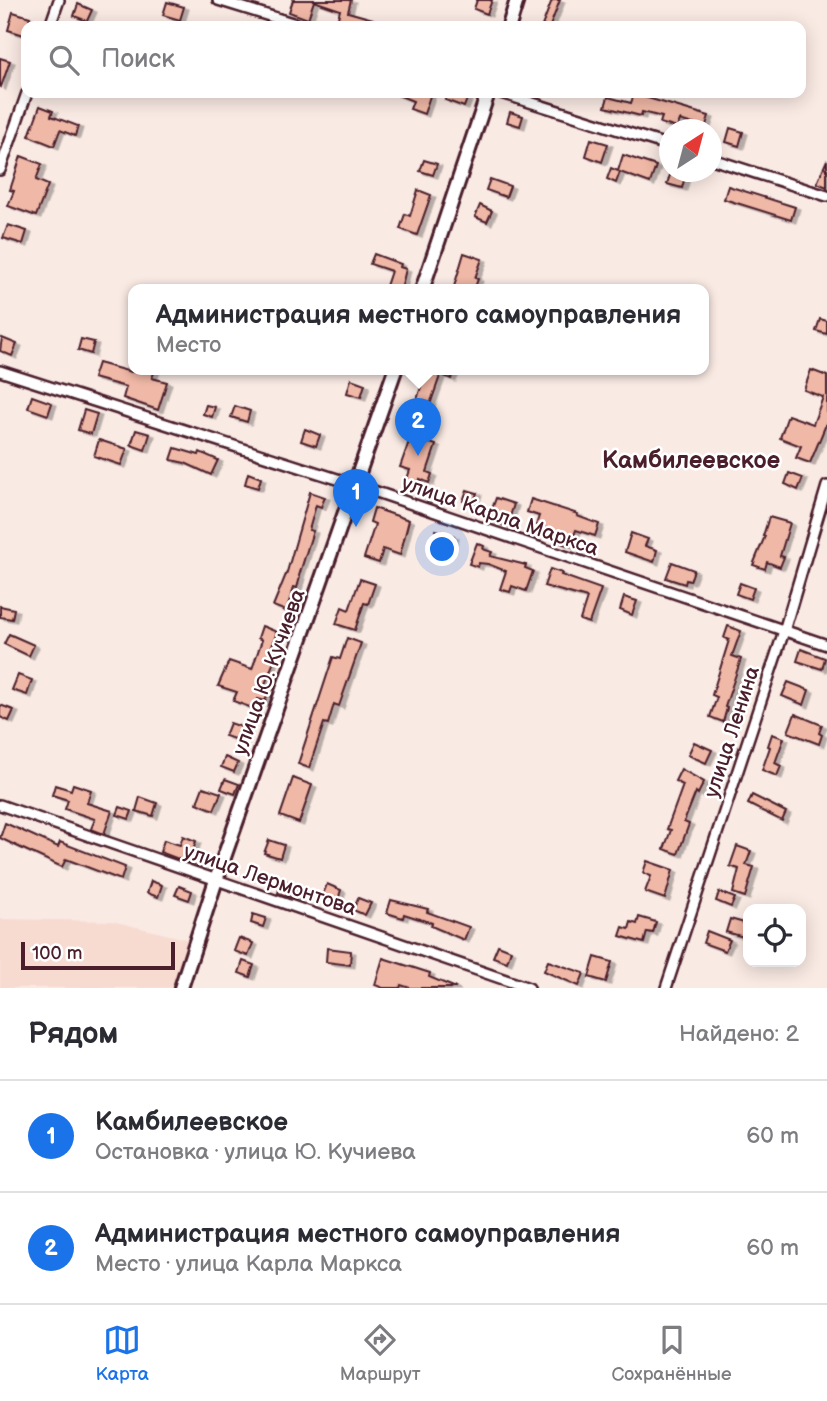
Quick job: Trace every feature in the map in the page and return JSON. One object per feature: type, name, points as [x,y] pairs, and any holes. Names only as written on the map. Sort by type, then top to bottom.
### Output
[{"type":"street","points":[[52,21],[59,0]]},
{"type":"street","points":[[218,0],[286,21]]},
{"type":"street","points":[[511,21],[517,0]]},
{"type":"street","points":[[0,170],[25,98]]},
{"type":"street","points":[[424,284],[486,98]]},
{"type":"street","points":[[517,98],[659,143]]},
{"type":"street","points":[[722,162],[827,196]]},
{"type":"street","name":"улица Карла Маркса","points":[[0,370],[356,485],[827,645]]},
{"type":"street","name":"улица Ю. Кучиева","points":[[181,988],[216,880],[393,375]]},
{"type":"street","name":"улица Ленина","points":[[666,988],[784,631],[827,486]]},
{"type":"street","name":"улица Лермонтова","points":[[0,805],[528,988]]},
{"type":"shaded area","points":[[0,919],[112,921],[190,940],[175,988],[0,988]]},
{"type":"building","points":[[293,0],[351,0],[348,12],[373,19],[337,21],[340,10],[314,1],[308,19],[289,12]]},
{"type":"building","points":[[477,0],[492,0],[487,14],[474,9]]},
{"type":"building","points":[[552,0],[560,0],[552,21],[544,21]]},
{"type":"building","points":[[167,2],[184,7],[180,20],[163,15]]},
{"type":"building","points":[[78,4],[92,10],[87,21],[74,16]]},
{"type":"building","points":[[13,12],[30,17],[29,21],[21,21],[21,34],[8,30]]},
{"type":"building","points":[[0,58],[10,61],[1,87],[0,86]]},
{"type":"building","points":[[406,98],[429,98],[424,114],[410,109],[413,101]]},
{"type":"building","points":[[446,98],[467,99],[464,107],[445,100]]},
{"type":"building","points":[[608,98],[631,103],[633,98],[648,98],[709,116],[708,119],[661,119],[662,117],[642,112],[641,116],[605,107]]},
{"type":"building","points":[[40,106],[53,111],[51,116],[78,126],[75,136],[60,130],[54,146],[29,136]]},
{"type":"building","points":[[510,112],[523,116],[520,126],[507,122]]},
{"type":"building","points":[[730,128],[743,132],[739,146],[726,142]]},
{"type":"building","points":[[591,139],[608,144],[602,162],[586,156]]},
{"type":"building","points":[[623,155],[656,166],[650,183],[620,172],[616,183],[607,179],[611,168],[618,171]]},
{"type":"building","points":[[21,156],[42,164],[36,180],[48,185],[36,216],[8,206]]},
{"type":"building","points":[[424,160],[437,164],[433,175],[420,171]]},
{"type":"building","points":[[827,160],[827,187],[817,183]]},
{"type":"building","points":[[490,179],[510,186],[506,197],[486,190]]},
{"type":"building","points":[[668,182],[684,182],[682,188],[667,184]]},
{"type":"building","points":[[728,186],[795,207],[791,220],[724,199]]},
{"type":"building","points":[[418,190],[431,195],[417,235],[400,229],[405,214],[410,216]]},
{"type":"building","points":[[480,205],[492,211],[487,222],[475,217]]},
{"type":"building","points":[[8,225],[27,231],[23,244],[3,238]]},
{"type":"building","points":[[464,253],[482,259],[475,278],[478,279],[476,284],[455,284]]},
{"type":"building","points":[[374,254],[401,264],[400,267],[406,269],[402,284],[387,284],[391,271],[370,264]]},
{"type":"building","points":[[820,319],[827,321],[827,334],[816,331]]},
{"type":"building","points":[[2,338],[17,344],[12,356],[0,351]]},
{"type":"building","points":[[81,339],[94,342],[91,354],[78,350]]},
{"type":"building","points":[[98,363],[128,371],[128,375],[153,375],[152,378],[167,382],[158,410],[123,398],[126,387],[93,378]]},
{"type":"building","points":[[811,370],[827,376],[827,422],[810,463],[796,458],[801,446],[780,438],[788,415],[813,424],[823,397],[804,390]]},
{"type":"building","points":[[425,375],[440,376],[427,413],[414,409]]},
{"type":"building","points":[[351,379],[365,384],[361,397],[347,393]]},
{"type":"building","points":[[32,396],[52,403],[48,415],[28,408]]},
{"type":"building","points":[[206,405],[215,407],[212,417],[203,414]]},
{"type":"building","points":[[235,406],[250,411],[247,422],[231,417]]},
{"type":"building","points":[[84,410],[97,414],[91,434],[78,430]]},
{"type":"building","points":[[305,429],[320,435],[316,446],[301,441]]},
{"type":"building","points":[[136,430],[150,434],[145,450],[131,445]]},
{"type":"building","points":[[411,436],[436,445],[427,472],[432,474],[429,483],[420,479],[418,486],[406,482],[410,470],[400,467]]},
{"type":"building","points":[[99,440],[127,449],[121,465],[94,456]]},
{"type":"building","points":[[175,448],[199,455],[200,452],[218,460],[211,475],[185,463],[171,460]]},
{"type":"building","points":[[248,473],[261,478],[258,488],[245,484]]},
{"type":"building","points":[[789,473],[803,478],[798,490],[785,484]]},
{"type":"building","points":[[467,490],[477,493],[473,505],[463,501]]},
{"type":"building","points":[[310,492],[325,497],[321,507],[316,505],[309,530],[313,531],[297,588],[294,587],[286,611],[273,606],[287,572]]},
{"type":"building","points":[[496,498],[514,504],[507,526],[488,520]]},
{"type":"building","points":[[531,499],[578,514],[577,516],[599,524],[595,536],[576,530],[570,546],[559,542],[560,536],[553,534],[555,531],[536,525],[539,516],[527,512]]},
{"type":"building","points":[[374,508],[409,520],[400,555],[383,549],[379,563],[364,558],[375,524],[370,522]]},
{"type":"building","points":[[769,517],[790,523],[780,556],[784,557],[780,567],[767,562],[765,569],[753,565],[765,536]]},
{"type":"building","points":[[436,530],[454,536],[448,554],[430,548]]},
{"type":"building","points":[[631,533],[648,539],[645,546],[657,550],[654,562],[625,552]]},
{"type":"building","points":[[477,543],[492,552],[490,556],[526,565],[525,568],[533,571],[526,591],[512,586],[510,592],[500,589],[506,571],[488,564],[479,563],[478,567],[469,564]]},
{"type":"building","points":[[672,562],[694,570],[690,581],[686,580],[685,584],[666,578]]},
{"type":"building","points":[[550,569],[601,589],[589,623],[580,620],[587,598],[544,586]]},
{"type":"building","points":[[360,579],[375,584],[368,604],[364,603],[355,630],[336,624],[342,607],[349,610]]},
{"type":"building","points":[[740,583],[754,588],[750,599],[736,594]]},
{"type":"building","points":[[624,597],[637,601],[632,615],[620,610]]},
{"type":"building","points":[[0,606],[14,609],[12,619],[0,617]]},
{"type":"building","points":[[262,626],[277,632],[269,654],[276,656],[262,692],[268,693],[265,701],[258,699],[255,709],[233,701],[237,692],[218,686],[229,661],[252,669],[262,640],[258,638]]},
{"type":"building","points":[[728,626],[741,631],[732,656],[741,659],[725,707],[727,708],[723,722],[710,717],[717,697],[712,695],[729,640],[724,638]]},
{"type":"building","points":[[9,634],[34,645],[29,656],[4,644]]},
{"type":"building","points":[[347,638],[361,643],[339,706],[334,704],[328,724],[324,723],[309,768],[298,764],[333,657],[340,659]]},
{"type":"building","points":[[801,649],[825,658],[822,669],[797,661]]},
{"type":"building","points":[[18,675],[32,680],[27,695],[12,690]]},
{"type":"building","points":[[788,682],[809,690],[804,705],[782,696]]},
{"type":"building","points":[[0,705],[14,710],[9,721],[0,717]]},
{"type":"building","points":[[795,714],[822,725],[819,744],[788,732]]},
{"type":"building","points":[[230,723],[248,729],[243,742],[225,736]]},
{"type":"building","points":[[772,734],[784,738],[775,763],[781,766],[777,776],[762,770]]},
{"type":"building","points":[[694,742],[712,750],[706,763],[688,755]]},
{"type":"building","points":[[225,757],[238,763],[234,772],[221,767]]},
{"type":"building","points":[[681,769],[704,782],[698,794],[696,792],[684,822],[689,824],[678,854],[664,849],[671,830],[667,829],[683,785],[675,781]]},
{"type":"building","points":[[293,778],[312,785],[299,823],[280,816]]},
{"type":"building","points":[[225,779],[239,784],[235,794],[221,789]]},
{"type":"building","points":[[73,784],[91,790],[87,803],[112,811],[104,834],[91,829],[95,819],[65,809],[68,800],[52,795],[55,785],[71,790]]},
{"type":"building","points":[[203,787],[221,793],[214,810],[197,803]]},
{"type":"building","points":[[752,795],[786,812],[782,821],[748,804]]},
{"type":"building","points":[[140,797],[157,803],[153,816],[136,811]]},
{"type":"building","points":[[120,807],[132,811],[129,819],[117,815]]},
{"type":"building","points":[[5,823],[58,847],[60,842],[125,867],[121,880],[66,859],[62,867],[0,838]]},
{"type":"building","points":[[183,836],[196,841],[189,863],[160,852],[164,840],[180,845]]},
{"type":"building","points":[[269,840],[284,845],[280,858],[264,853]]},
{"type":"building","points":[[737,846],[751,851],[746,865],[754,867],[745,897],[733,893],[739,869],[730,866]]},
{"type":"building","points":[[647,861],[673,870],[665,899],[645,892],[651,876],[643,873]]},
{"type":"building","points":[[282,880],[300,885],[296,899],[278,893]]},
{"type":"building","points":[[151,881],[162,885],[158,897],[147,893]]},
{"type":"building","points":[[327,884],[341,890],[337,903],[322,897]]},
{"type":"building","points":[[179,886],[192,891],[189,900],[175,895]]},
{"type":"building","points":[[719,892],[735,898],[731,907],[716,901]]},
{"type":"building","points":[[358,898],[371,903],[365,915],[353,910]]},
{"type":"building","points":[[391,900],[428,909],[427,912],[469,927],[464,940],[431,926],[432,923],[404,914],[403,918],[387,913]]},
{"type":"building","points":[[253,914],[266,918],[263,927],[251,923]]},
{"type":"building","points":[[639,917],[656,922],[653,933],[647,932],[644,943],[620,936],[623,927],[629,929],[631,922],[637,924]]},
{"type":"building","points":[[730,919],[743,923],[743,937],[726,932]]},
{"type":"building","points":[[707,931],[730,940],[725,951],[703,943]]},
{"type":"building","points":[[239,938],[253,943],[248,956],[234,951]]},
{"type":"building","points":[[498,945],[511,950],[507,962],[493,957]]},
{"type":"building","points":[[327,948],[351,951],[350,965],[326,962]]},
{"type":"building","points":[[595,957],[612,962],[606,982],[589,977]]},
{"type":"building","points":[[383,958],[430,973],[429,977],[456,988],[410,988],[401,985],[400,988],[383,988],[375,985]]},
{"type":"building","points":[[243,961],[254,965],[250,977],[239,973]]},
{"type":"building","points":[[548,961],[584,973],[579,986],[544,971]]},
{"type":"place","name":"Администрация местного самоуправления","points":[[418,456]]},
{"type":"place","name":"Камбилеевское","points":[[356,527]]},
{"type":"district","name":"Камбилеевское","points":[[691,460]]}]
